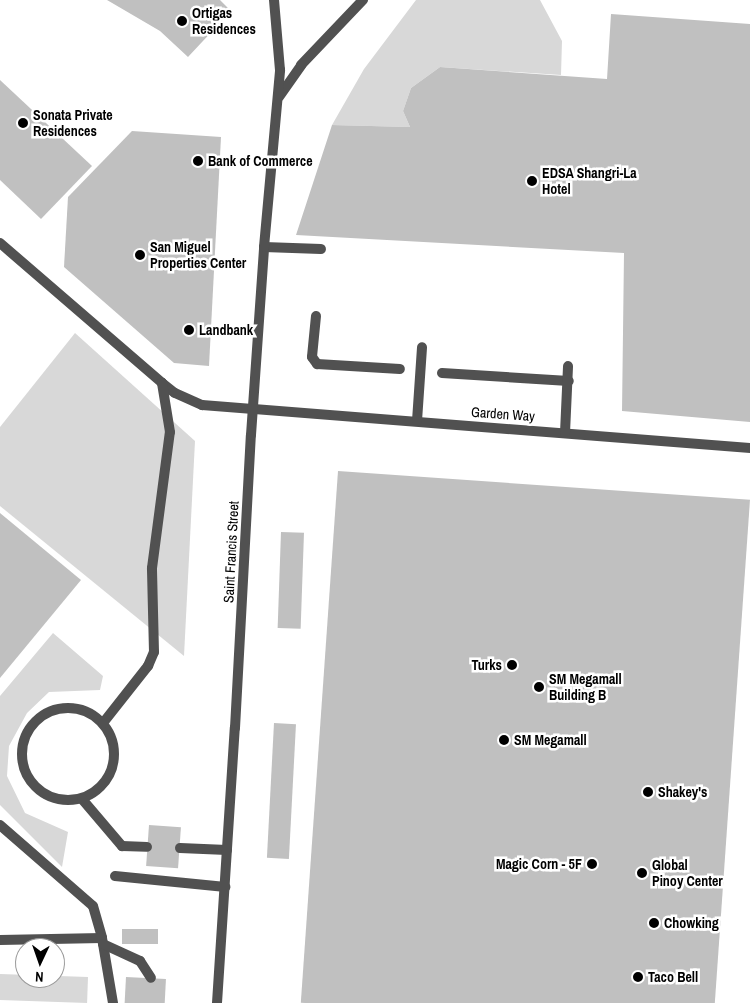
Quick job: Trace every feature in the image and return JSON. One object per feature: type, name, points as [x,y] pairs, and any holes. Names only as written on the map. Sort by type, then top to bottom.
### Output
[{"type":"street","name":"Saint Francis Street","points":[[217,1003],[253,408],[264,247],[280,70],[280,45],[274,0]]},
{"type":"street","name":"Saint Francis Street","points":[[276,102],[287,82],[301,65],[363,0]]},
{"type":"street","name":"Garden Way","points":[[0,243],[162,383],[175,393],[202,405],[750,448]]},
{"type":"street","points":[[264,247],[321,249]]},
{"type":"street","points":[[316,316],[312,357],[317,364],[400,369]]},
{"type":"street","points":[[417,421],[422,347]]},
{"type":"street","points":[[565,433],[569,381],[568,366]]},
{"type":"street","points":[[442,373],[569,381]]},
{"type":"street","points":[[103,723],[148,666],[154,652],[152,568],[170,432],[162,383]]},
{"type":"street","points":[[67,708],[80,709],[92,714],[103,723],[110,734],[115,760],[111,773],[94,793],[82,799],[69,801],[43,794],[33,785],[24,768],[22,748],[32,724],[54,710],[67,708]]},
{"type":"street","points":[[82,799],[122,846],[147,847]]},
{"type":"street","points":[[0,825],[93,906],[102,941],[112,1003]]},
{"type":"street","points":[[180,848],[227,850]]},
{"type":"street","points":[[115,876],[225,887]]},
{"type":"street","points":[[0,940],[102,941],[140,961],[151,978]]},
{"type":"shaded area","points":[[416,0],[540,0],[562,41],[561,75],[440,67],[411,88],[403,111],[410,127],[332,125],[364,69]]},
{"type":"shaded area","points":[[75,333],[195,441],[184,656],[0,506],[0,427]]},
{"type":"shaded area","points":[[53,633],[103,676],[100,690],[49,692],[27,713],[9,746],[7,776],[25,813],[68,832],[62,867],[0,805],[0,696]]},
{"type":"shaded area","points":[[0,974],[15,974],[15,988],[65,988],[65,976],[88,977],[87,1003],[0,1000]]},
{"type":"building","name":"Ortigas Residences","points":[[107,0],[220,0],[231,11],[188,57],[160,31]]},
{"type":"building","name":"EDSA Shangri-La Hotel","points":[[611,14],[750,24],[750,422],[622,411],[624,253],[296,235],[332,125],[410,127],[403,111],[411,88],[440,67],[607,79]]},
{"type":"building","name":"Sonata Private Residences","points":[[0,80],[92,166],[41,219],[0,180]]},
{"type":"building","name":"San Miguel Properties Center","points":[[132,131],[221,137],[209,366],[174,363],[64,267],[68,197]]},
{"type":"building","name":"SM Megamall","points":[[338,471],[750,500],[715,1003],[301,1003]]},
{"type":"building","points":[[0,513],[81,580],[0,678]]},
{"type":"building","points":[[281,532],[304,533],[301,629],[278,628]]},
{"type":"building","points":[[274,723],[296,724],[289,859],[267,858]]},
{"type":"building","points":[[149,825],[181,827],[178,868],[146,866]]},
{"type":"building","points":[[122,929],[158,929],[158,944],[122,944]]},
{"type":"building","points":[[126,977],[166,979],[165,1003],[125,1003]]},
{"type":"place","name":"Ortigas Residences","points":[[182,21]]},
{"type":"place","name":"Sonata Private Residences","points":[[23,123]]},
{"type":"place","name":"Bank of Commerce","points":[[198,161]]},
{"type":"place","name":"EDSA Shangri-La Hotel","points":[[532,181]]},
{"type":"place","name":"San Miguel Properties Center","points":[[140,255]]},
{"type":"place","name":"Landbank","points":[[189,330]]},
{"type":"place","name":"Turks","points":[[512,665]]},
{"type":"place","name":"SM Megamall Building B","points":[[539,687]]},
{"type":"place","name":"SM Megamall","points":[[504,740]]},
{"type":"place","name":"Shakey's","points":[[648,792]]},
{"type":"place","name":"Magic Corn - 5F","points":[[592,864]]},
{"type":"place","name":"Global Pinoy Center","points":[[642,873]]},
{"type":"place","name":"Chowking","points":[[654,923]]},
{"type":"place","name":"Taco Bell","points":[[638,977]]}]
